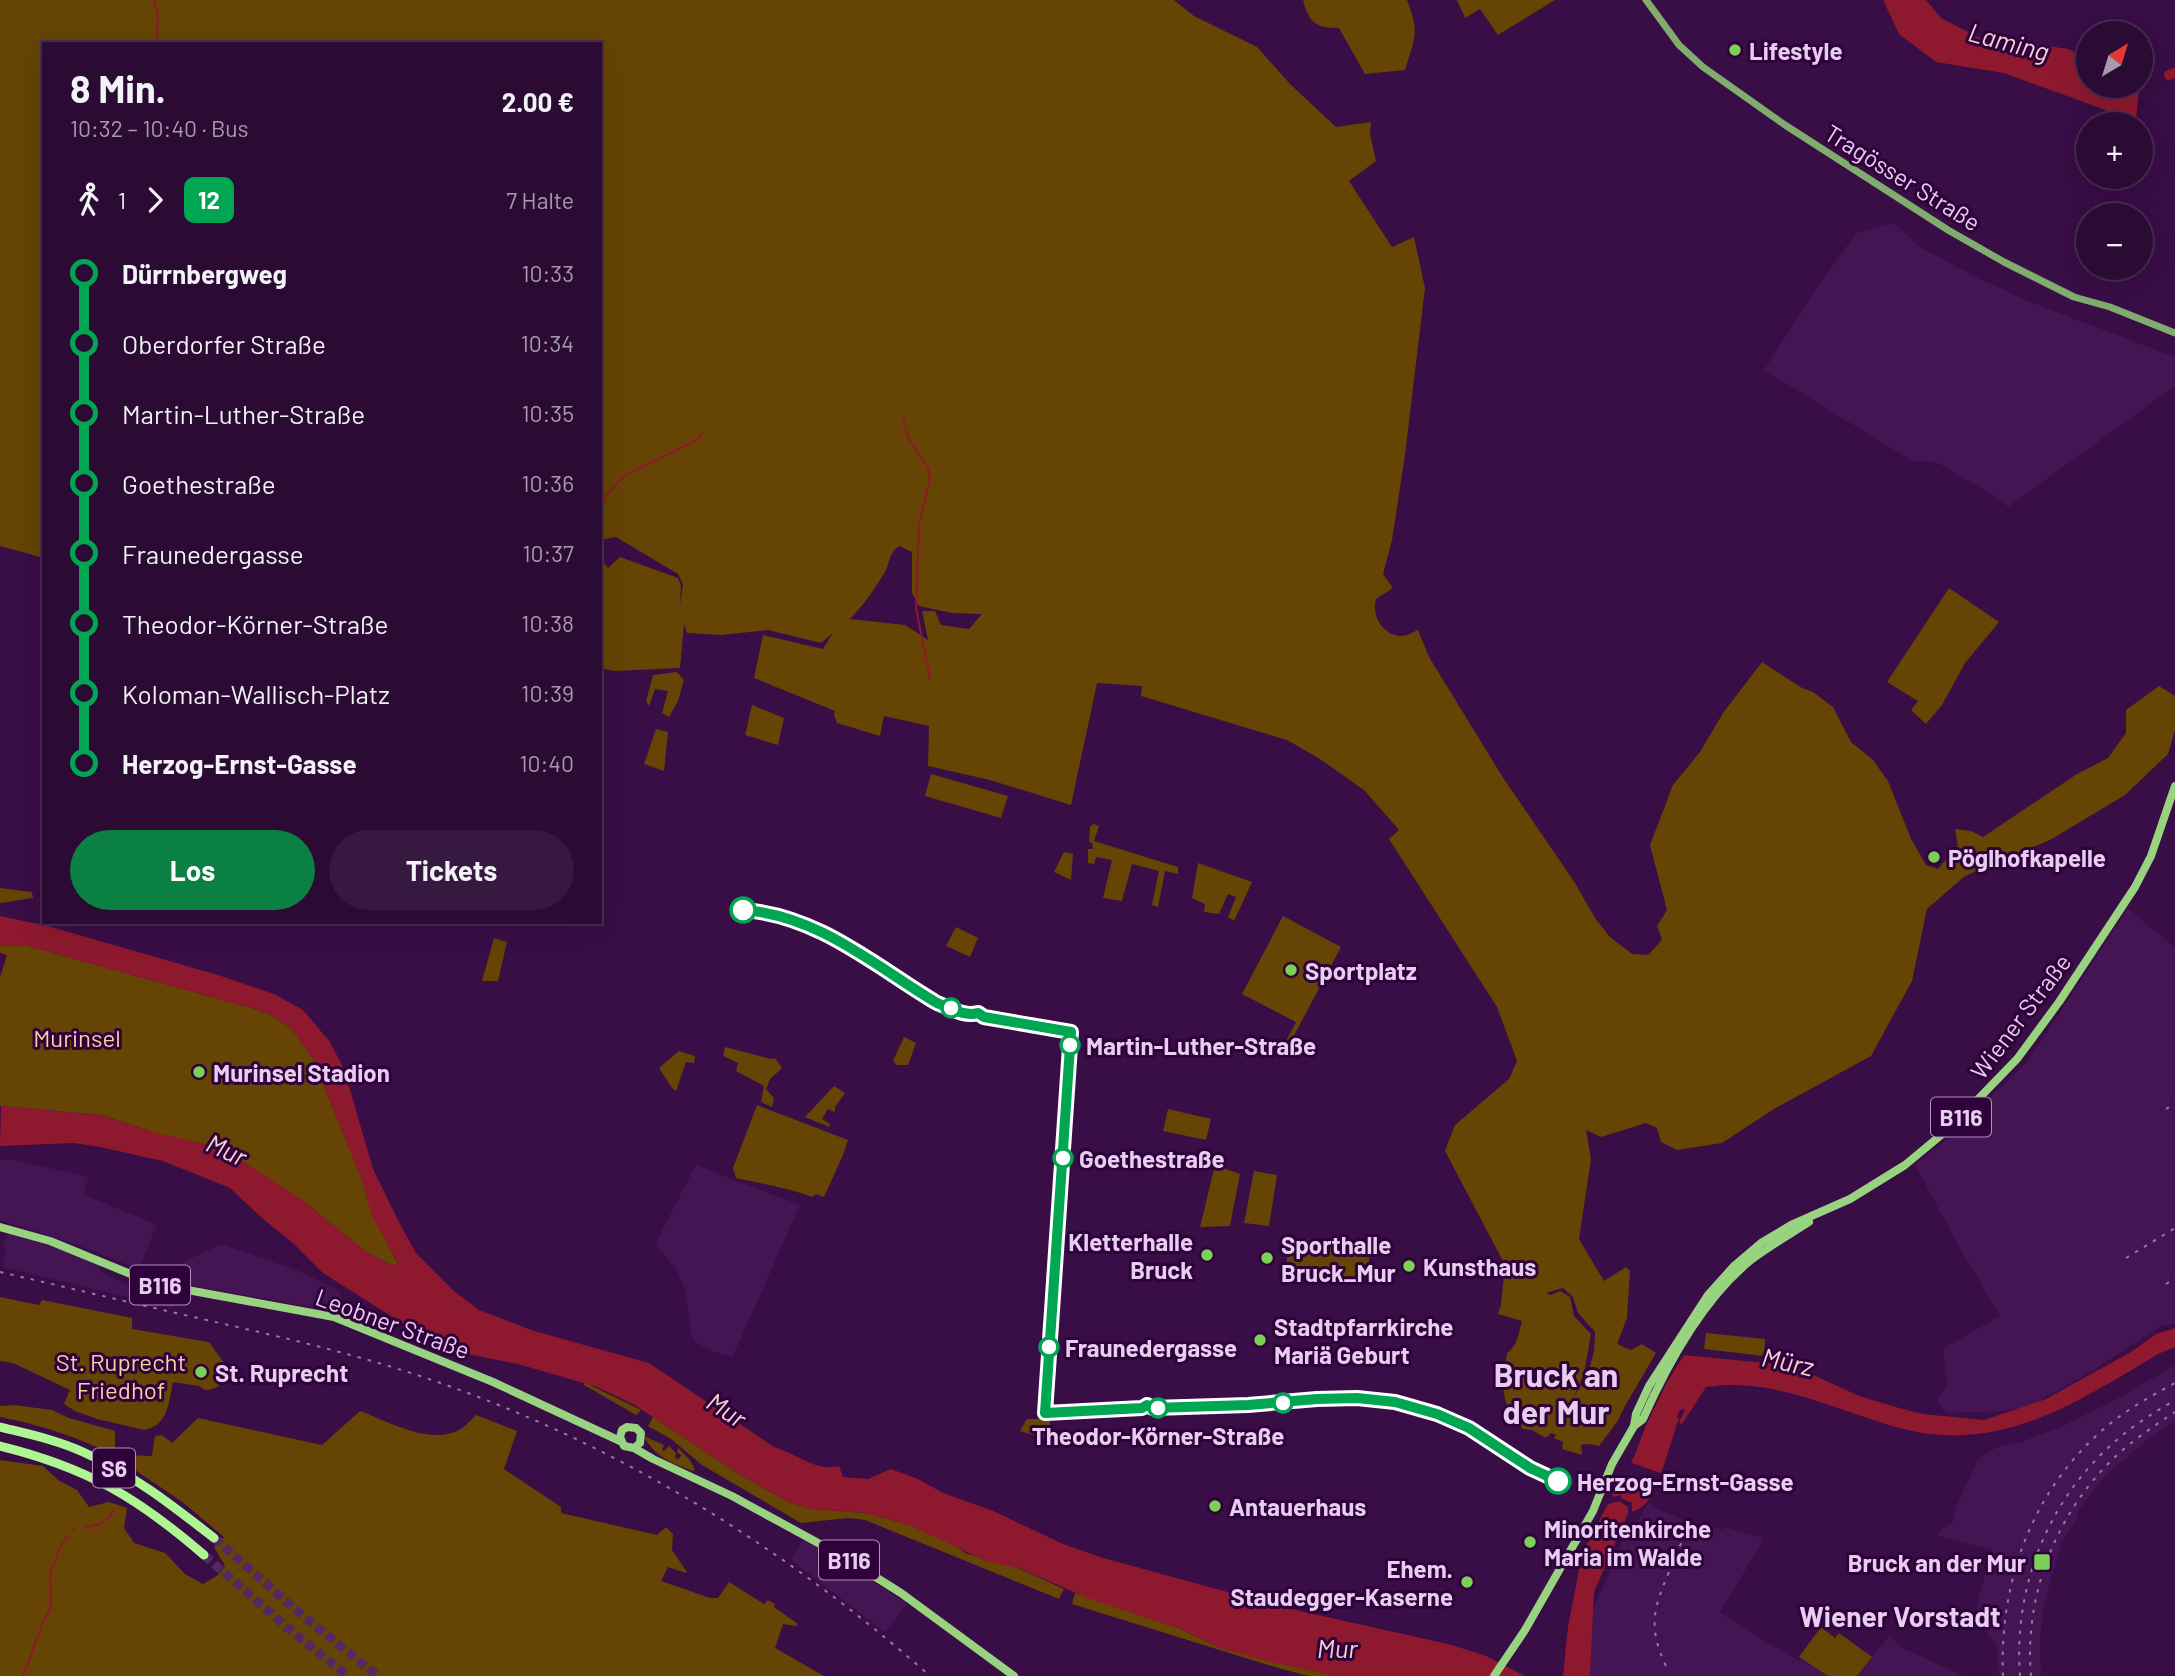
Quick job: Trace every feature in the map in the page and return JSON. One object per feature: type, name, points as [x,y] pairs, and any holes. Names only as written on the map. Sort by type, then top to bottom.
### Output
[{"type":"highway","name":"S6","points":[[0,1427],[65,1445],[97,1458],[169,1502],[214,1538]]},
{"type":"highway","name":"S6","points":[[0,1446],[90,1475],[158,1517],[204,1555]]},
{"type":"main road","name":"Tragösser Straße","points":[[1646,0],[1679,46],[1703,67],[1774,118],[1948,230],[2074,297],[2110,307],[2175,333]]},
{"type":"main road","name":"Wiener Straße","points":[[1494,1676],[1593,1511],[1612,1464],[1634,1426],[1636,1414],[1649,1386],[1688,1324],[1720,1280],[1761,1243],[1791,1225],[1850,1199],[1905,1164],[1952,1126],[2017,1059],[2059,1002],[2135,887],[2151,856],[2175,786]]},
{"type":"main road","name":"Leobner Straße","points":[[0,1227],[50,1241],[155,1284],[334,1317],[493,1382],[620,1441]]},
{"type":"main road","points":[[604,1433],[627,1427],[636,1428],[641,1433],[641,1440],[635,1448],[627,1448],[620,1441],[622,1430]]},
{"type":"main road","name":"B116","points":[[641,1440],[670,1467]]},
{"type":"main road","name":"B116","points":[[635,1448],[766,1513],[856,1564],[901,1593],[1014,1676]]},
{"type":"shaded area","points":[[1894,223],[1920,247],[1978,278],[2030,302],[2175,357],[2175,386],[2008,507],[1992,494],[1936,462],[1912,461],[1764,370],[1856,233]]},
{"type":"shaded area","points":[[2128,908],[2175,948],[2175,1324],[2163,1325],[2087,1374],[2030,1406],[2003,1411],[1947,1413],[1937,1401],[1947,1386],[1943,1349],[2000,1316],[1915,1165],[1949,1137],[2028,1061]]},
{"type":"shaded area","points":[[10,1159],[89,1177],[83,1194],[157,1225],[141,1264],[157,1275],[221,1244],[299,1271],[340,1291],[346,1314],[169,1281],[72,1243],[0,1220],[0,1160]]},
{"type":"shaded area","points":[[696,1165],[800,1205],[733,1356],[713,1352],[696,1343],[692,1337],[684,1287],[676,1269],[655,1244]]},
{"type":"shaded area","points":[[7,1233],[45,1242],[76,1255],[99,1267],[102,1273],[131,1286],[176,1296],[173,1308],[2,1267]]},
{"type":"shaded area","points":[[2175,1365],[2175,1421],[2152,1436],[2105,1476],[2079,1510],[2076,1516],[2078,1518],[2061,1544],[2043,1608],[2041,1676],[1999,1676],[1997,1643],[1993,1642],[1979,1621],[1977,1603],[1992,1550],[1939,1536],[1939,1532],[1953,1521],[1956,1507],[1978,1459],[1997,1447],[2018,1443],[2058,1428],[2115,1400]]},
{"type":"shaded area","points":[[1648,1503],[1687,1521],[1724,1530],[1725,1527],[1762,1538],[1763,1541],[1720,1612],[1766,1642],[1800,1661],[1802,1659],[1828,1676],[1590,1676],[1592,1612],[1629,1525],[1636,1524]]},
{"type":"shaded area","points":[[804,1539],[907,1604],[885,1632],[791,1560]]},
{"type":"shaded area","points":[[1889,1636],[1901,1647],[1963,1676],[1857,1676]]},
{"type":"green space","points":[[0,0],[1174,0],[1194,16],[1257,47],[1291,85],[1336,127],[1371,122],[1370,134],[1376,161],[1349,181],[1392,247],[1414,237],[1425,288],[1405,455],[1392,540],[1383,574],[1393,588],[1376,599],[1375,612],[1384,629],[1395,635],[1404,636],[1418,630],[1429,657],[1502,776],[1575,883],[1595,918],[1610,937],[1632,954],[1648,955],[1662,940],[1657,926],[1667,910],[1650,845],[1673,785],[1700,752],[1723,713],[1762,662],[1833,707],[1851,742],[1873,760],[1888,781],[1911,839],[1926,865],[1938,869],[1958,845],[1955,829],[1971,831],[1983,837],[2077,774],[2108,758],[2126,733],[2126,710],[2159,686],[2175,696],[2175,730],[2168,754],[2125,795],[2050,840],[1965,876],[1927,909],[1912,981],[1871,1056],[1774,1109],[1722,1143],[1677,1150],[1661,1142],[1657,1128],[1646,1123],[1601,1137],[1586,1130],[1591,1159],[1579,1239],[1604,1281],[1626,1267],[1630,1271],[1627,1318],[1617,1344],[1631,1350],[1642,1344],[1656,1353],[1617,1422],[1599,1446],[1581,1445],[1582,1455],[1562,1449],[1563,1442],[1554,1438],[1556,1435],[1551,1433],[1546,1438],[1532,1430],[1523,1429],[1506,1402],[1503,1384],[1507,1353],[1515,1343],[1522,1321],[1498,1314],[1505,1265],[1445,1151],[1455,1125],[1509,1079],[1517,1061],[1497,1007],[1389,839],[1399,830],[1364,790],[1287,740],[1141,696],[1142,686],[1097,683],[1071,805],[990,780],[928,766],[929,726],[884,716],[880,736],[837,723],[835,711],[754,678],[763,635],[823,649],[833,633],[821,643],[768,630],[721,635],[687,633],[684,624],[680,668],[614,671],[602,668],[602,560],[608,568],[620,557],[678,578],[681,586],[680,605],[683,585],[678,574],[616,537],[602,540],[602,42],[42,42],[42,557],[0,546]],"holes":[[[899,546],[912,552],[912,593],[919,606],[952,613],[982,614],[969,629],[941,625],[935,611],[922,611],[928,640],[905,625],[850,619],[874,589],[896,548]],[[1563,1288],[1573,1297],[1578,1313],[1595,1332],[1594,1351],[1585,1386],[1580,1386],[1573,1398],[1584,1374],[1591,1334],[1574,1316],[1570,1297],[1560,1291],[1551,1295],[1546,1293]]]},
{"type":"green space","points":[[1303,0],[1407,0],[1414,20],[1415,35],[1405,70],[1365,74],[1339,28],[1315,23]]},
{"type":"green space","points":[[1457,0],[1555,0],[1498,35],[1480,9],[1465,18]]},
{"type":"green space","points":[[1949,588],[1999,622],[1965,663],[1942,705],[1926,724],[1911,710],[1918,701],[1887,682]]},
{"type":"green space","points":[[677,672],[684,680],[678,701],[669,717],[662,713],[668,691],[655,689],[649,706],[646,701],[653,675]]},
{"type":"green space","points":[[752,705],[784,718],[778,745],[745,735]]},
{"type":"green space","points":[[656,729],[668,732],[664,771],[644,764]]},
{"type":"green space","points":[[931,774],[1008,796],[1001,818],[925,796]]},
{"type":"green space","points":[[1093,824],[1099,826],[1094,841],[1178,867],[1178,874],[1165,871],[1158,907],[1152,905],[1159,871],[1132,864],[1122,901],[1103,898],[1112,860],[1096,857],[1094,864],[1088,863],[1088,849],[1093,849],[1092,843],[1089,842],[1090,827]]},
{"type":"green space","points":[[1064,852],[1073,854],[1071,880],[1054,872]]},
{"type":"green space","points":[[1198,863],[1252,882],[1234,921],[1228,917],[1236,897],[1228,894],[1219,914],[1204,912],[1205,904],[1192,898]]},
{"type":"green space","points":[[0,888],[32,892],[33,898],[0,903]]},
{"type":"green space","name":"Sportplatz","points":[[1283,916],[1341,947],[1290,1043],[1286,1041],[1296,1022],[1242,994]]},
{"type":"green space","points":[[956,927],[978,938],[970,957],[946,946]]},
{"type":"green space","points":[[494,938],[507,942],[498,981],[482,981]]},
{"type":"green space","name":"Murinsel","points":[[25,945],[251,1008],[271,1015],[292,1029],[313,1059],[361,1177],[373,1216],[398,1264],[391,1265],[365,1251],[302,1200],[152,1132],[102,1115],[0,1106],[0,977],[7,955],[0,953],[0,946]]},
{"type":"green space","points":[[904,1037],[916,1043],[908,1065],[897,1065],[893,1061]]},
{"type":"green space","points":[[725,1047],[775,1058],[782,1068],[770,1079],[766,1089],[774,1098],[772,1107],[761,1102],[764,1086],[736,1071],[738,1063],[723,1056]]},
{"type":"green space","points":[[679,1051],[695,1056],[694,1063],[686,1062],[676,1091],[659,1068]]},
{"type":"green space","points":[[834,1086],[845,1093],[835,1107],[835,1112],[828,1109],[822,1119],[830,1124],[829,1127],[805,1117]]},
{"type":"green space","points":[[757,1105],[848,1140],[824,1197],[816,1194],[812,1197],[736,1178],[733,1168]]},
{"type":"green space","points":[[1168,1109],[1211,1119],[1206,1140],[1163,1131]]},
{"type":"green space","points":[[1215,1165],[1240,1174],[1230,1226],[1200,1227]]},
{"type":"green space","points":[[1254,1171],[1277,1175],[1269,1226],[1244,1223]]},
{"type":"green space","points":[[1307,1239],[1371,1252],[1363,1283],[1340,1276],[1330,1268],[1319,1267],[1314,1277],[1288,1276],[1286,1247]]},
{"type":"green space","name":"St. Ruprecht Friedhof","points":[[0,1297],[39,1305],[42,1300],[132,1318],[132,1329],[209,1342],[229,1370],[220,1385],[210,1389],[173,1382],[166,1412],[152,1428],[144,1430],[97,1419],[64,1404],[70,1390],[13,1363],[0,1361]]},
{"type":"green space","points":[[1706,1333],[1765,1339],[1764,1356],[1704,1349]]},
{"type":"green space","points":[[584,1382],[641,1410],[636,1415],[584,1385]]},
{"type":"green space","points":[[0,1406],[52,1410],[69,1418],[115,1431],[115,1456],[59,1432],[0,1417]]},
{"type":"green space","points":[[360,1411],[406,1429],[431,1435],[455,1432],[476,1415],[517,1431],[504,1469],[561,1507],[561,1513],[657,1535],[666,1527],[673,1534],[672,1550],[687,1572],[668,1567],[661,1581],[710,1598],[718,1598],[729,1582],[764,1604],[768,1600],[775,1604],[774,1607],[798,1624],[783,1624],[775,1648],[824,1676],[0,1676],[0,1460],[43,1466],[58,1480],[77,1490],[89,1507],[109,1502],[127,1508],[124,1528],[134,1543],[165,1553],[185,1574],[203,1584],[218,1575],[225,1566],[214,1547],[224,1537],[181,1501],[126,1464],[126,1455],[152,1456],[155,1436],[162,1435],[172,1443],[198,1418],[322,1445]]},
{"type":"green space","points":[[653,1417],[744,1477],[789,1502],[811,1509],[866,1513],[909,1525],[957,1546],[965,1553],[1018,1568],[1064,1589],[1059,1599],[865,1520],[848,1518],[801,1523],[702,1465],[671,1439],[648,1426]]},
{"type":"green space","points":[[1027,1419],[1050,1419],[1051,1440],[1020,1431]]},
{"type":"green space","points":[[644,1436],[664,1445],[664,1451],[669,1446],[676,1453],[675,1458],[679,1459],[681,1455],[677,1452],[678,1448],[695,1469],[693,1471],[678,1466],[665,1459],[653,1449]]},
{"type":"green space","points":[[1075,1593],[1178,1628],[1220,1648],[1335,1676],[1309,1676],[1278,1668],[1075,1605],[1072,1604]]},
{"type":"green space","points":[[1821,1627],[1835,1638],[1839,1633],[1872,1657],[1857,1676],[1828,1676],[1799,1657]]},
{"type":"water","points":[[1883,0],[1926,0],[1941,18],[1980,38],[2007,45],[2019,42],[2076,53],[2076,98],[2138,98],[2137,112],[2111,112],[2004,73],[1936,62],[1899,34]]},
{"type":"water","name":"Mur","points":[[0,916],[48,926],[221,976],[274,994],[303,1010],[330,1042],[344,1069],[373,1169],[416,1253],[454,1291],[479,1310],[534,1331],[649,1363],[774,1447],[814,1464],[839,1466],[843,1477],[868,1479],[891,1469],[918,1479],[943,1493],[991,1510],[1063,1544],[1100,1557],[1278,1606],[1452,1645],[1486,1656],[1525,1676],[1335,1676],[1267,1661],[1220,1648],[1178,1628],[1085,1597],[1019,1568],[988,1562],[909,1525],[866,1513],[811,1509],[789,1502],[744,1477],[633,1404],[597,1387],[518,1364],[462,1353],[413,1330],[323,1273],[230,1188],[163,1161],[100,1147],[74,1143],[0,1146],[1,1106],[102,1115],[152,1132],[223,1148],[302,1200],[365,1251],[391,1265],[398,1263],[372,1216],[361,1177],[313,1059],[292,1029],[271,1015],[251,1008],[25,945],[0,946]]},
{"type":"water","name":"Mürz","points":[[2175,1328],[2175,1347],[2061,1409],[2029,1422],[1995,1431],[1961,1435],[1925,1433],[1775,1390],[1729,1385],[1706,1387],[1682,1424],[1679,1423],[1685,1409],[1680,1410],[1660,1477],[1646,1503],[1632,1512],[1632,1503],[1621,1498],[1621,1495],[1613,1497],[1612,1493],[1634,1457],[1667,1382],[1684,1355],[1794,1366],[1859,1396],[1899,1408],[1922,1414],[1984,1420],[2046,1399],[2131,1352],[2156,1334]]},
{"type":"water","points":[[1619,1501],[1628,1507],[1628,1514],[1594,1592],[1590,1676],[1563,1676],[1568,1627],[1582,1554],[1608,1504]]},
{"type":"pier","points":[[1628,1459],[1632,1463],[1663,1474],[1657,1489],[1620,1478]]},
{"type":"waterway","points":[[154,0],[158,15],[157,42]]},
{"type":"waterway","name":"Laming","points":[[2169,75],[2175,73]]},
{"type":"waterway","points":[[903,417],[908,438],[928,468],[930,479],[919,525],[916,608],[930,679]]},
{"type":"waterway","points":[[602,500],[624,476],[695,441],[702,434]]},
{"type":"waterway","points":[[84,1527],[102,1523],[114,1509]]},
{"type":"waterway","points":[[73,1530],[77,1528]]},
{"type":"waterway","points":[[23,1676],[51,1607],[50,1575],[60,1547],[68,1535]]},
{"type":"tunnel","points":[[214,1538],[303,1616],[378,1676]]},
{"type":"tunnel","points":[[204,1555],[348,1676]]},
{"type":"railway","points":[[2166,1109],[2175,1103]]},
{"type":"railway","points":[[2126,1258],[2175,1228]]},
{"type":"railway","points":[[0,1272],[290,1339],[368,1360],[490,1402],[558,1431],[690,1500],[753,1540],[814,1582],[930,1676]]},
{"type":"railway","points":[[2166,1284],[2175,1278]]},
{"type":"railway","points":[[2003,1676],[2007,1604],[2027,1536],[2042,1505],[2061,1475],[2084,1448],[2111,1423],[2134,1406],[2175,1383]]},
{"type":"railway","points":[[2020,1676],[2019,1642],[2023,1609],[2040,1546],[2055,1516],[2094,1462],[2131,1428],[2175,1400]]},
{"type":"railway","points":[[2031,1676],[2033,1615],[2048,1557],[2061,1530],[2076,1503],[2115,1457],[2175,1412]]},
{"type":"railway","points":[[1666,1666],[1655,1629],[1656,1608],[1687,1533]]},
{"type":"bus line","name":"12","points":[[743,910],[792,919],[822,931],[937,1003],[957,1011],[1071,1032],[1045,1413],[1142,1408],[1146,1405],[1153,1408],[1238,1406],[1317,1399],[1376,1399],[1413,1406],[1469,1428],[1530,1468],[1558,1481]]},
{"type":"place","name":"Lifestyle","points":[[1735,50]]},
{"type":"place","name":"Pöglhofkapelle","points":[[1934,857]]},
{"type":"place","name":"Sportplatz","points":[[1291,970]]},
{"type":"place","name":"Martin-Luther-Straße","points":[[1070,1045]]},
{"type":"place","name":"Murinsel Stadion","points":[[199,1072]]},
{"type":"place","name":"Goethestraße","points":[[1063,1158]]},
{"type":"place","name":"Kletterhalle Bruck","points":[[1207,1255]]},
{"type":"place","name":"Sporthalle Bruck_Mur","points":[[1267,1258]]},
{"type":"place","name":"Kunsthaus","points":[[1409,1266]]},
{"type":"place","name":"Stadtpfarrkirche Mariä Geburt","points":[[1260,1340]]},
{"type":"place","name":"Fraunedergasse","points":[[1049,1347]]},
{"type":"place","name":"St. Ruprecht","points":[[201,1372]]},
{"type":"place","name":"Theodor-Körner-Straße","points":[[1158,1408]]},
{"type":"place","name":"Herzog-Ernst-Gasse","points":[[1558,1481]]},
{"type":"place","name":"Antauerhaus","points":[[1215,1506]]},
{"type":"place","name":"Minoritenkirche Maria im Walde","points":[[1530,1542]]},
{"type":"place","name":"Bruck an der Mur","points":[[2042,1562]]},
{"type":"place","name":"Ehem. Staudegger-Kaserne","points":[[1467,1582]]},
{"type":"district","name":"Bruck an der Mur","points":[[1556,1392]]},
{"type":"district","name":"Wiener Vorstadt","points":[[1900,1616]]}]
